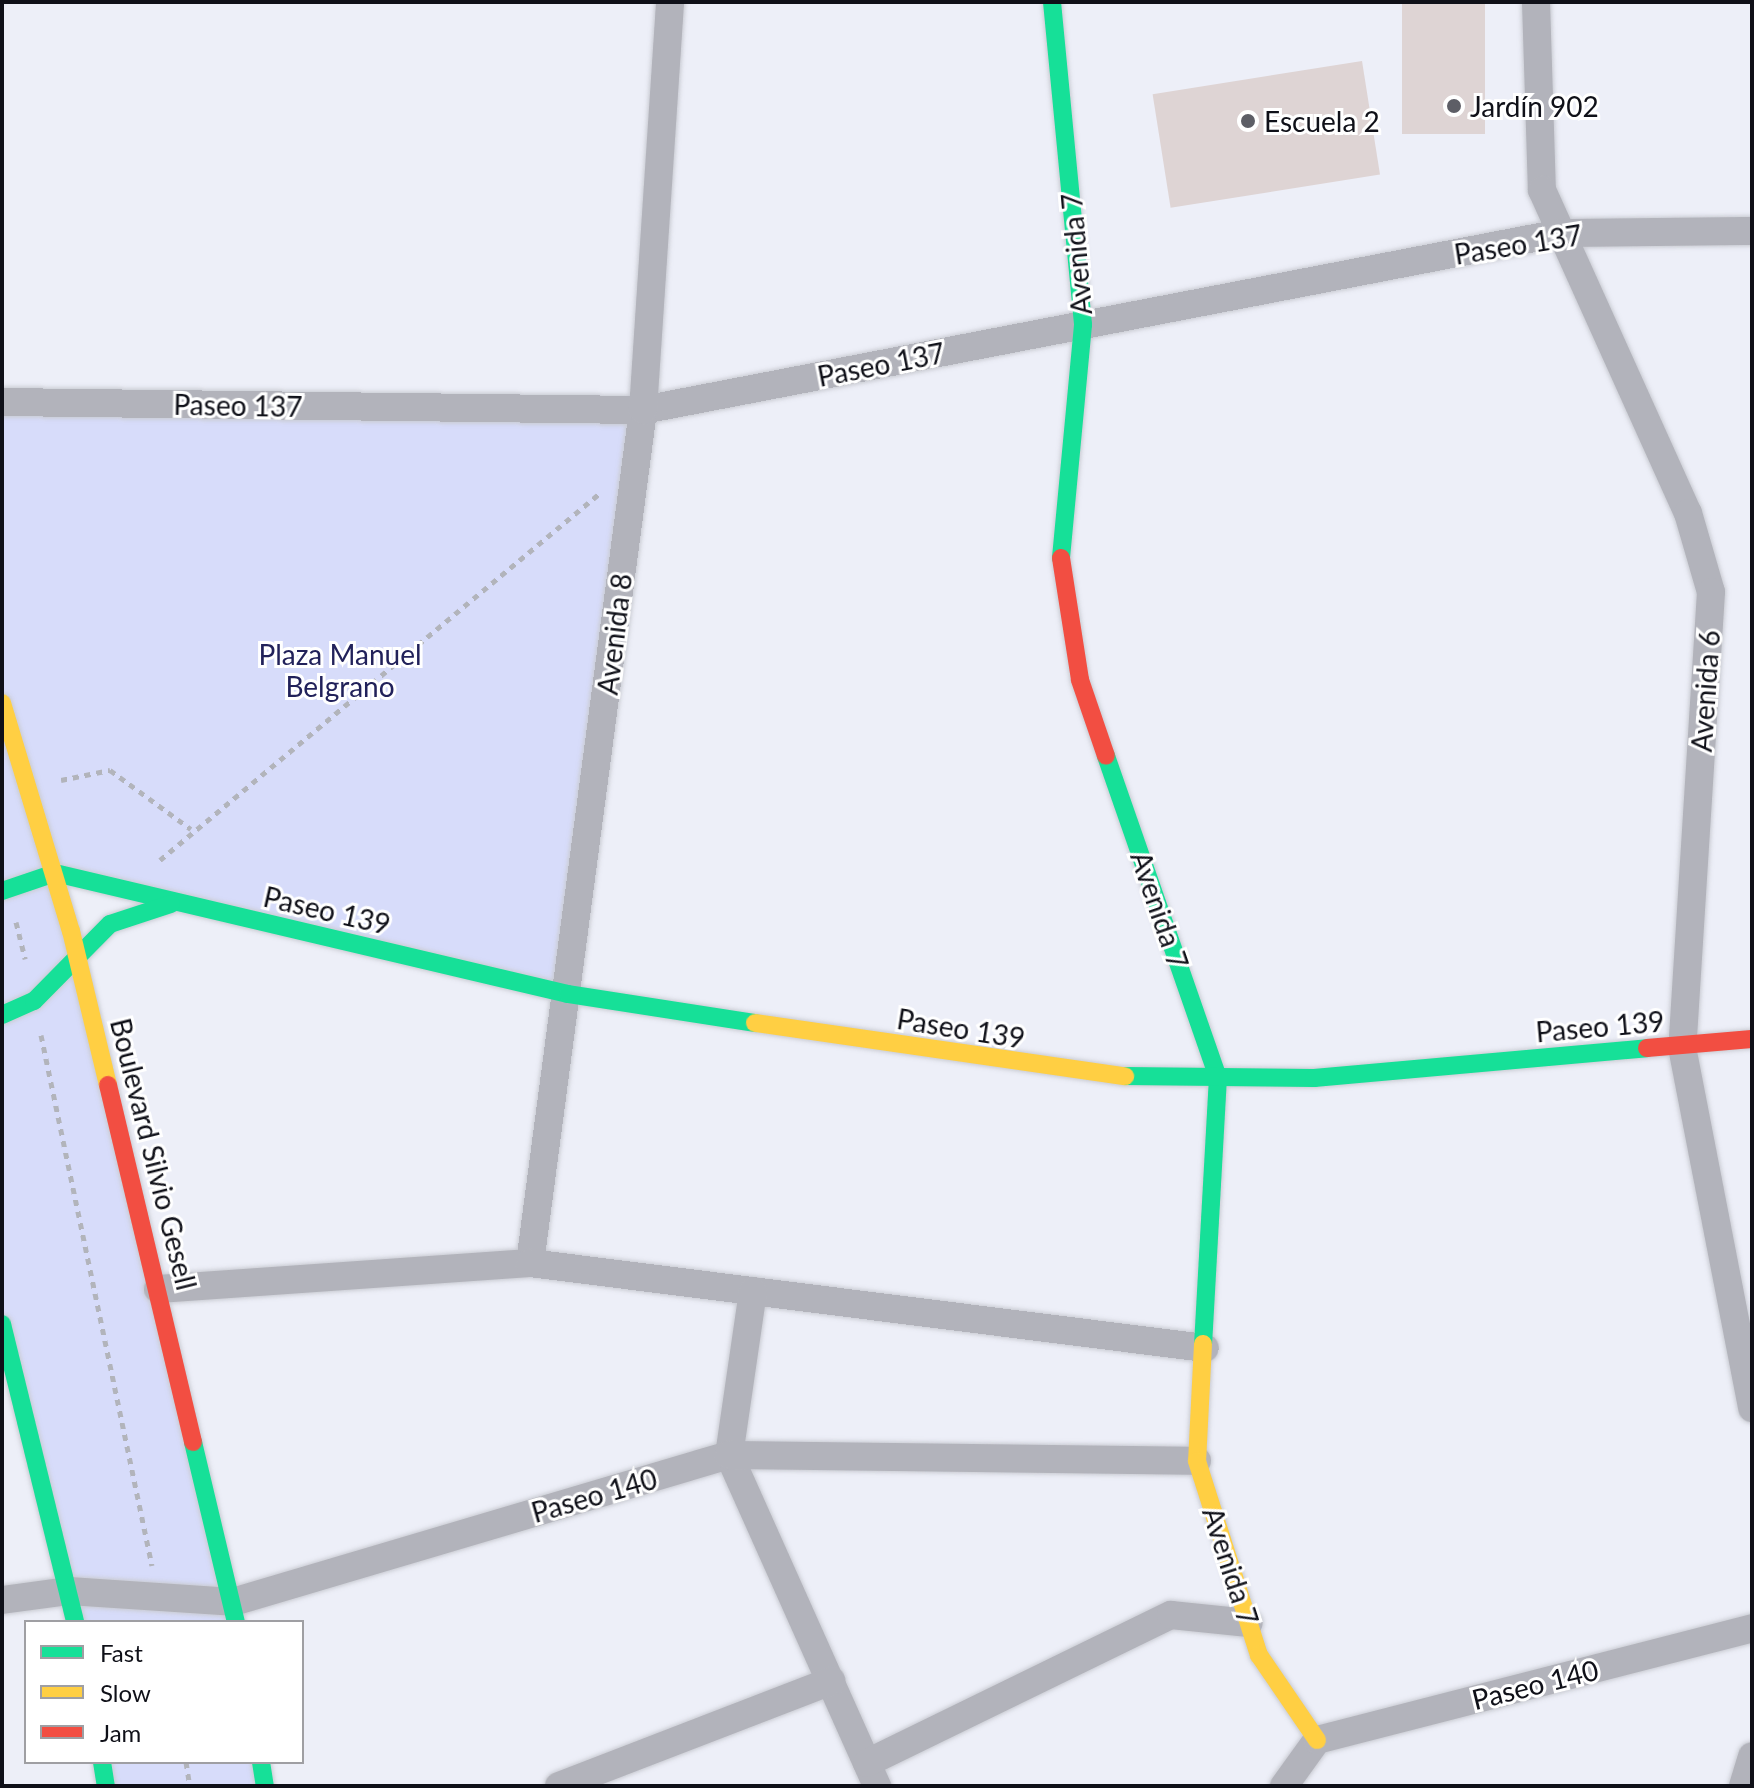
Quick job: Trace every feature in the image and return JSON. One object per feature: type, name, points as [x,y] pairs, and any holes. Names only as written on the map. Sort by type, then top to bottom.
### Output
[{"type":"main road","name":"Avenida 7","points":[[1052,2],[1083,325],[1058,539],[1080,680],[1218,1077],[1197,1461],[1259,1655],[1317,1740]]},
{"type":"main road","name":"Boulevard Silvio Gesell","points":[[2,703],[77,954],[234,1612]]},
{"type":"main road","name":"Paseo 139","points":[[55,873],[174,904],[568,994],[1084,1075],[1314,1078],[1752,1039]]},
{"type":"main road","points":[[5,890],[55,873]]},
{"type":"main road","name":"Paseo 139","points":[[2,1015],[34,1001],[77,954],[129,914],[174,904]]},
{"type":"main road","points":[[2,1324],[75,1620]]},
{"type":"main road","points":[[102,1764],[106,1786]]},
{"type":"main road","points":[[261,1764],[265,1786]]},
{"type":"street","name":"Avenida 8","points":[[530,1263],[643,410],[670,2]]},
{"type":"street","name":"Avenida 6","points":[[1536,2],[1542,190],[1688,513],[1711,592],[1682,1047],[1752,1408]]},
{"type":"street","name":"Paseo 137","points":[[2,402],[643,410],[1560,233],[1752,231]]},
{"type":"street","points":[[158,1289],[530,1263],[1205,1348]]},
{"type":"street","points":[[753,1291],[729,1455],[872,1775],[1171,1615],[1249,1623]]},
{"type":"street","name":"Paseo 140","points":[[2,1600],[69,1591],[157,1597],[234,1612],[729,1455],[1197,1461]]},
{"type":"street","name":"Paseo 140","points":[[1317,1740],[1752,1628]]},
{"type":"street","points":[[563,1785],[831,1681]]},
{"type":"street","points":[[1284,1786],[1317,1740]]},
{"type":"street","points":[[1743,1786],[1752,1756]]},
{"type":"path","points":[[128,892],[191,829],[637,463]]},
{"type":"path","points":[[28,789],[110,770],[191,829]]},
{"type":"path","points":[[5,890],[34,1001],[129,1430],[157,1597]]},
{"type":"path","points":[[186,1764],[190,1786]]},
{"type":"green space","name":"Plaza Manuel Belgrano","points":[[2,402],[643,410],[568,994],[56,873],[236,1620],[75,1620],[2,1324]]},
{"type":"green space","points":[[102,1764],[261,1764],[261,1786],[102,1786]]},
{"type":"building","points":[[1402,2],[1485,2],[1485,134],[1402,134]]},
{"type":"building","points":[[1362,61],[1380,175],[1171,208],[1153,94]]},
{"type":"traffic: fast","points":[[1052,2],[1083,325],[1061,558]]},
{"type":"traffic: fast","points":[[1106,756],[1218,1077],[1203,1344]]},
{"type":"traffic: fast","points":[[2,891],[55,873],[568,994],[755,1023]]},
{"type":"traffic: fast","points":[[2,1015],[34,1001],[110,924],[171,904]]},
{"type":"traffic: fast","points":[[1125,1076],[1314,1078],[1647,1048]]},
{"type":"traffic: fast","points":[[2,1324],[75,1620]]},
{"type":"traffic: fast","points":[[193,1442],[236,1620]]},
{"type":"traffic: fast","points":[[102,1764],[106,1786]]},
{"type":"traffic: fast","points":[[261,1764],[265,1786]]},
{"type":"traffic: slow","points":[[2,703],[71,931],[108,1085]]},
{"type":"traffic: slow","points":[[755,1023],[1125,1076]]},
{"type":"traffic: slow","points":[[1203,1344],[1197,1461],[1259,1655],[1317,1740]]},
{"type":"traffic: jam","points":[[1061,558],[1080,680],[1106,756]]},
{"type":"traffic: jam","points":[[1647,1048],[1752,1039]]},
{"type":"traffic: jam","points":[[108,1085],[193,1442]]},
{"type":"place","name":"Jardín 902","points":[[1454,106]]},
{"type":"place","name":"Escuela 2","points":[[1248,121]]}]
